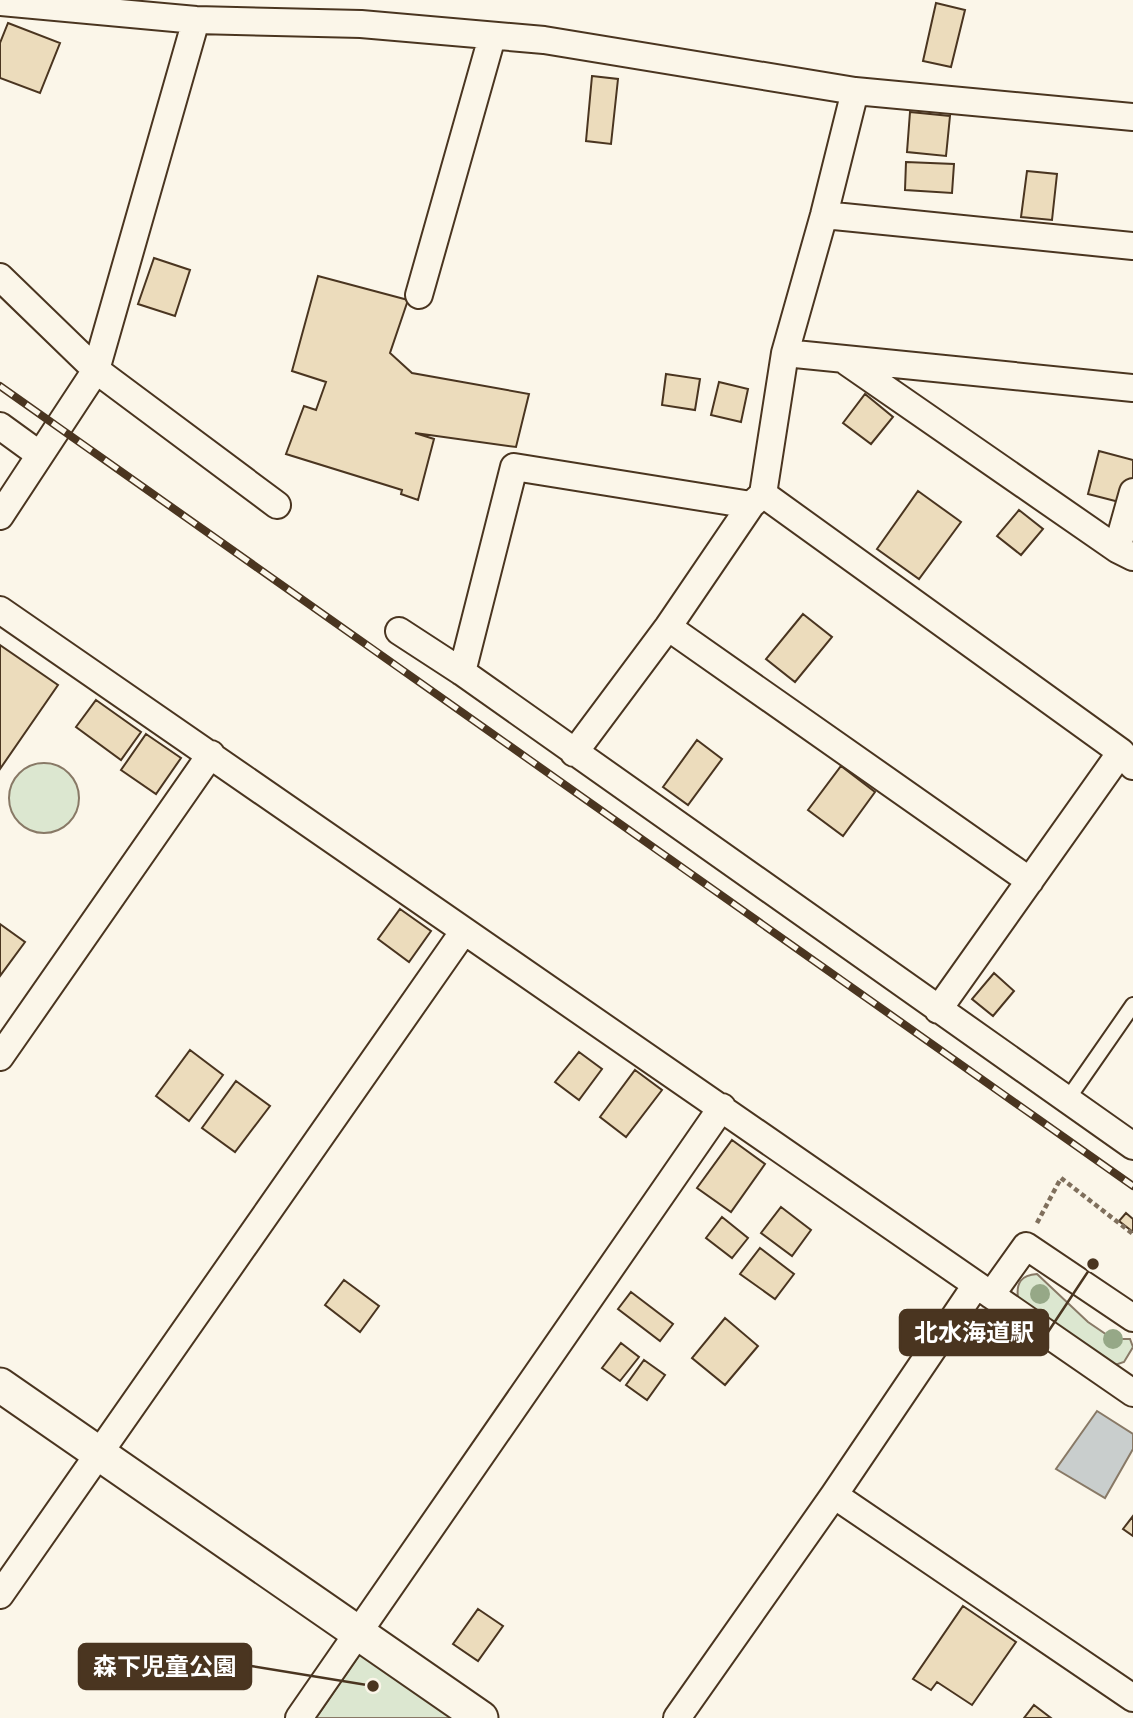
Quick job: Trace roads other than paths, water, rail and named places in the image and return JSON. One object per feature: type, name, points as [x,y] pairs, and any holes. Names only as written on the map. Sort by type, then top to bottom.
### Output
[{"type":"street","points":[[0,2],[196,20],[361,24],[544,40],[855,91],[1133,117]]},
{"type":"street","points":[[0,516],[96,370],[196,20]]},
{"type":"street","points":[[419,295],[492,37]]},
{"type":"street","points":[[574,754],[757,500],[785,353],[855,91]]},
{"type":"street","points":[[824,215],[1133,246]]},
{"type":"street","points":[[0,277],[96,370],[277,505]]},
{"type":"street","points":[[785,353],[1133,388]]},
{"type":"street","points":[[845,361],[1125,553],[1133,492]]},
{"type":"street","points":[[0,426],[40,455]]},
{"type":"street","points":[[462,672],[513,467],[757,500],[1127,759],[1030,881],[938,1010]]},
{"type":"street","points":[[0,610],[984,1290],[1130,1383]]},
{"type":"street","points":[[668,627],[1030,881]]},
{"type":"street","points":[[399,631],[462,672],[574,754],[1133,1146]]},
{"type":"street","points":[[0,1057],[211,754]]},
{"type":"street","points":[[0,1595],[464,931]]},
{"type":"street","points":[[299,1718],[722,1107]]},
{"type":"street","points":[[677,1718],[834,1494],[984,1290],[1026,1246],[1133,1318]]},
{"type":"street","points":[[0,1385],[481,1718]]},
{"type":"street","points":[[834,1494],[1133,1698]]},
{"type":"lane","points":[[1067,1100],[1133,1005]]},
{"type":"railway","points":[[0,386],[1133,1186]]},
{"type":"place","name":"北水海道駅","points":[[1093,1264]]},
{"type":"place","name":"森下児童公園","points":[[373,1686]]}]
